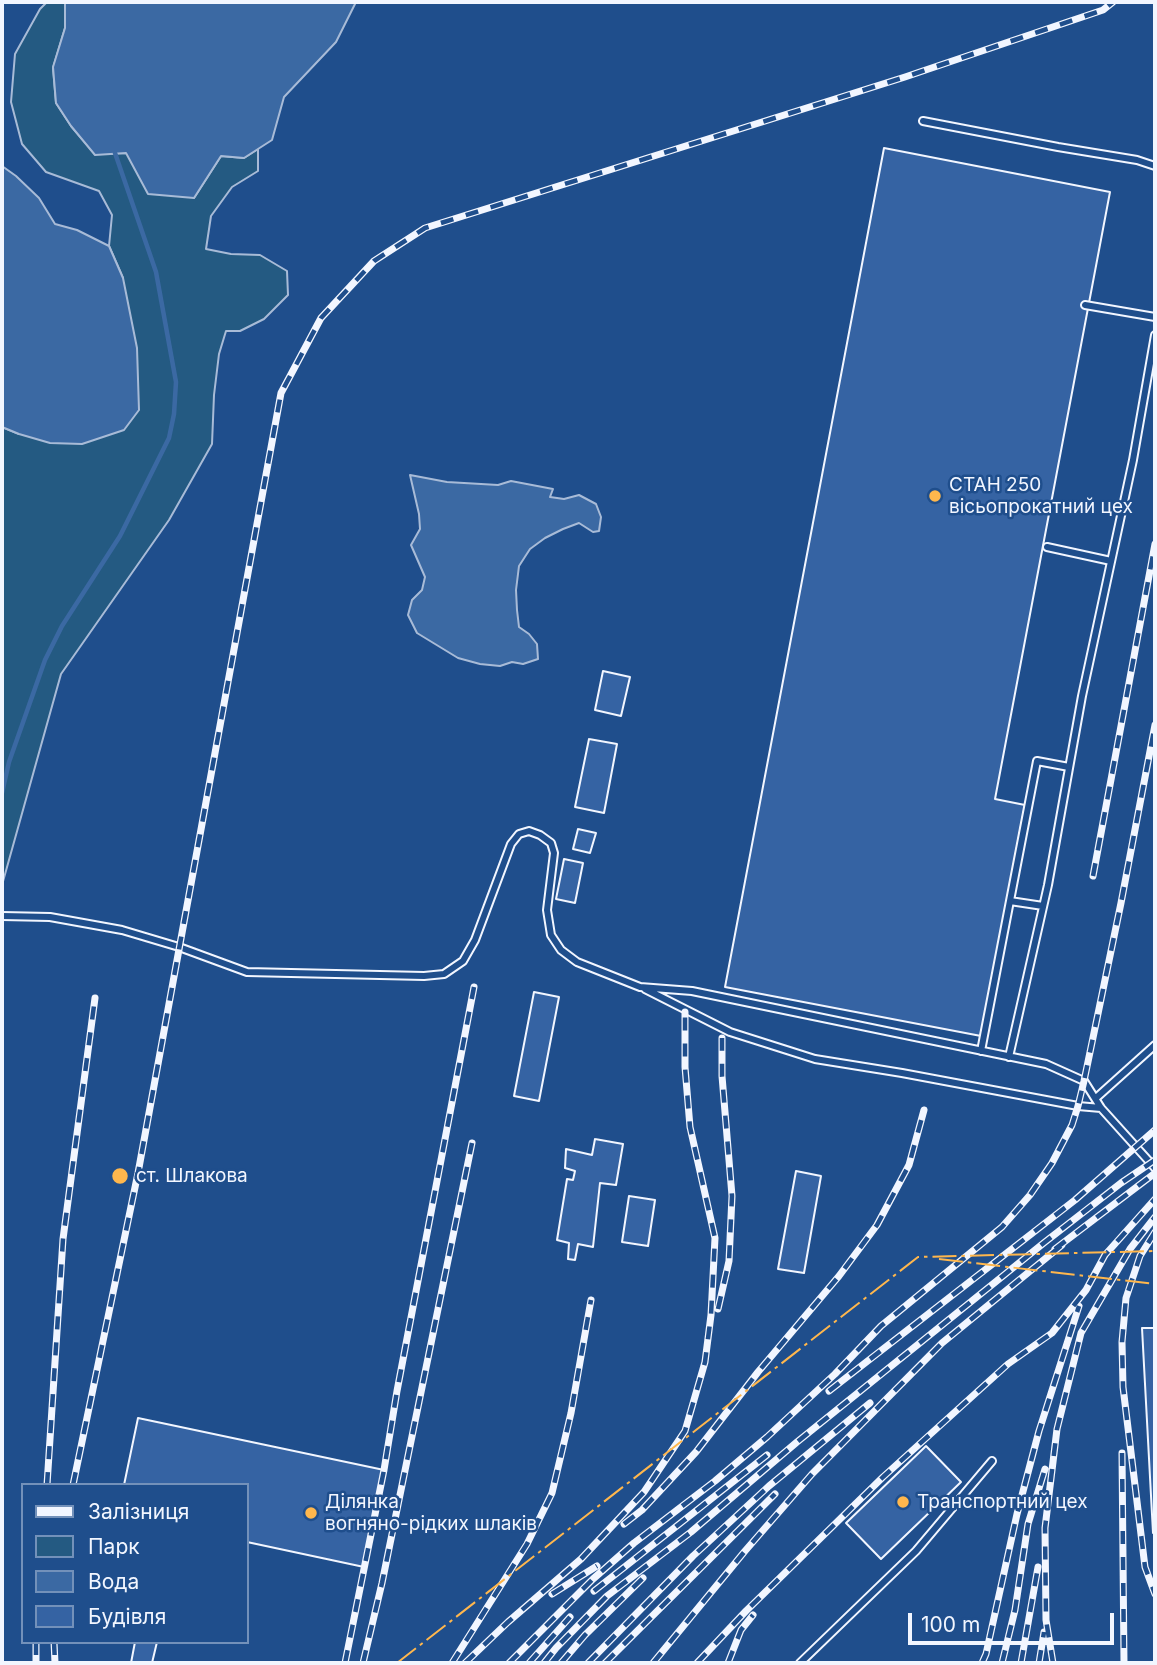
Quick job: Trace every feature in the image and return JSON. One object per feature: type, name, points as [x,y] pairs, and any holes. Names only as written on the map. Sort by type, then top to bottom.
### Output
[{"type":"lane","points":[[923,121],[1137,160],[1155,166]]},
{"type":"lane","points":[[1085,304],[1155,317]]},
{"type":"lane","points":[[1009,1056],[1043,906],[1082,696],[1133,460],[1155,335]]},
{"type":"lane","points":[[1047,547],[1111,561]]},
{"type":"lane","points":[[981,1051],[1037,761],[1069,767]]},
{"type":"lane","points":[[2,916],[50,918],[122,930],[247,972],[424,976],[444,974],[463,961],[475,940],[511,844],[519,834],[529,831],[551,843],[554,853],[548,910],[551,935],[561,950],[577,962],[640,987],[730,1032],[815,1059],[1101,1108]]},
{"type":"lane","points":[[1010,901],[1043,906]]},
{"type":"lane","points":[[640,987],[692,991],[1046,1064],[1084,1080],[1101,1108],[1155,1168]]},
{"type":"lane","points":[[1096,1098],[1155,1045]]},
{"type":"lane","points":[[800,1663],[916,1551],[992,1461]]},
{"type":"green space","points":[[47,2],[65,2],[65,28],[53,68],[56,103],[95,154],[126,153],[194,198],[221,156],[244,158],[258,149],[258,171],[232,187],[211,216],[206,249],[231,254],[260,255],[287,271],[288,295],[264,319],[240,331],[226,331],[219,354],[212,444],[169,520],[61,674],[2,885],[2,427],[19,434],[123,278],[109,246],[112,215],[99,191],[46,172],[22,144],[11,102],[15,54],[40,9]]},
{"type":"water","points":[[65,2],[356,2],[336,42],[284,97],[272,140],[244,158],[221,156],[194,198],[148,194],[126,153],[95,155],[71,126],[56,103],[53,67],[65,28]]},
{"type":"water","points":[[2,166],[39,198],[55,224],[77,230],[109,246],[123,278],[137,348],[139,410],[124,430],[82,444],[50,443],[2,427]]},
{"type":"water","points":[[410,475],[447,482],[498,485],[511,481],[553,489],[550,497],[564,499],[579,495],[596,504],[601,517],[599,531],[593,532],[579,523],[563,529],[530,549],[519,566],[516,590],[519,627],[537,644],[538,659],[523,664],[512,662],[500,666],[480,664],[458,658],[417,633],[408,615],[412,600],[422,590],[425,577],[411,545],[420,529]]},
{"type":"building","name":"СТАН 250 вісьопрокатний цех","points":[[884,148],[1110,192],[995,799],[1025,805],[981,1036],[725,987]]},
{"type":"building","points":[[603,671],[630,677],[621,716],[595,710]]},
{"type":"building","points":[[589,739],[617,744],[604,813],[575,807]]},
{"type":"building","points":[[578,829],[596,833],[590,853],[573,849]]},
{"type":"building","points":[[564,859],[583,863],[575,903],[556,899]]},
{"type":"building","points":[[534,992],[559,997],[539,1101],[514,1096]]},
{"type":"building","points":[[595,1139],[623,1144],[616,1185],[600,1183],[593,1247],[578,1244],[575,1260],[568,1259],[569,1243],[557,1240],[567,1179],[573,1180],[575,1171],[565,1168],[566,1149],[592,1155]]},
{"type":"building","points":[[796,1171],[821,1176],[804,1273],[778,1269]]},
{"type":"building","points":[[629,1196],[655,1200],[648,1246],[622,1242]]},
{"type":"building","points":[[1142,1328],[1155,1328],[1155,1533],[1153,1533]]},
{"type":"building","name":"Ділянка вогняно-рідких шлаків","points":[[138,1418],[384,1470],[364,1567],[248,1542],[248,1483],[124,1483]]},
{"type":"building","name":"Транспортний цех","points":[[926,1446],[961,1482],[881,1559],[846,1523]]},
{"type":"building","points":[[135,1644],[157,1644],[152,1663],[131,1663]]},
{"type":"waterway","points":[[2,793],[9,762],[45,660],[62,626],[120,536],[169,438],[174,414],[176,382],[156,272],[115,153]]},
{"type":"railway","points":[[73,1483],[138,1173],[281,393],[321,318],[374,261],[425,228],[905,77],[1103,10],[1113,2]]},
{"type":"railway","points":[[1093,876],[1155,544]]},
{"type":"railway","points":[[509,1663],[593,1579],[767,1437],[835,1374],[881,1326],[1002,1227],[1030,1195],[1052,1163],[1072,1125],[1078,1106],[1155,725]]},
{"type":"railway","points":[[345,1663],[384,1470],[474,987]]},
{"type":"railway","points":[[47,1483],[63,1239],[95,998]]},
{"type":"railway","points":[[465,1663],[581,1559],[644,1492],[685,1431],[705,1362],[711,1315],[715,1238],[690,1127],[685,1067],[685,1012]]},
{"type":"railway","points":[[718,1309],[729,1261],[732,1196],[722,1076],[722,1038]]},
{"type":"railway","points":[[624,1524],[642,1510],[696,1452],[877,1225],[909,1165],[924,1110]]},
{"type":"railway","points":[[829,1391],[1075,1200],[1155,1130]]},
{"type":"railway","points":[[363,1663],[382,1583],[472,1143]]},
{"type":"railway","points":[[544,1663],[607,1596],[691,1532],[797,1442],[1045,1242],[1155,1160]]},
{"type":"railway","points":[[1055,1249],[1155,1173]]},
{"type":"railway","points":[[697,1663],[746,1611],[883,1477],[1008,1364],[1052,1333],[1086,1290],[1105,1255],[1155,1199]]},
{"type":"railway","points":[[1053,1663],[1046,1620],[1045,1528],[1057,1429],[1081,1333],[1130,1249],[1155,1217]]},
{"type":"railway","points":[[1155,1232],[1140,1256],[1126,1298],[1122,1342],[1123,1387],[1145,1567],[1155,1594]]},
{"type":"railway","points":[[653,1663],[812,1474],[942,1343],[1062,1245]]},
{"type":"railway","points":[[452,1663],[527,1544],[552,1493],[571,1413],[591,1300]]},
{"type":"railway","points":[[982,1663],[1039,1431],[1079,1306]]},
{"type":"railway","points":[[588,1663],[693,1556],[769,1486],[870,1403]]},
{"type":"railway","points":[[1122,1453],[1124,1663]]},
{"type":"railway","points":[[594,1591],[767,1455]]},
{"type":"railway","points":[[1002,1663],[1015,1610],[1028,1524],[1045,1469]]},
{"type":"railway","points":[[605,1663],[775,1494]]},
{"type":"railway","points":[[552,1594],[597,1566]]},
{"type":"railway","points":[[1021,1663],[1038,1567]]},
{"type":"railway","points":[[561,1663],[585,1635],[643,1578]]},
{"type":"railway","points":[[728,1663],[741,1630],[753,1615]]},
{"type":"railway","points":[[529,1663],[570,1617]]},
{"type":"railway","points":[[1039,1663],[1044,1632]]},
{"type":"railway","points":[[36,1644],[36,1663]]},
{"type":"railway","points":[[54,1644],[55,1663]]},
{"type":"power","points":[[397,1663],[918,1257],[1155,1251]]},
{"type":"power","points":[[939,1259],[1155,1284]]},
{"type":"place","name":"СТАН 250 вісьопрокатний цех","points":[[935,496]]},
{"type":"place","name":"ст. Шлакова","points":[[120,1176]]},
{"type":"place","name":"Транспортний цех","points":[[903,1502]]},
{"type":"place","name":"Ділянка вогняно-рідких шлаків","points":[[311,1513]]}]
